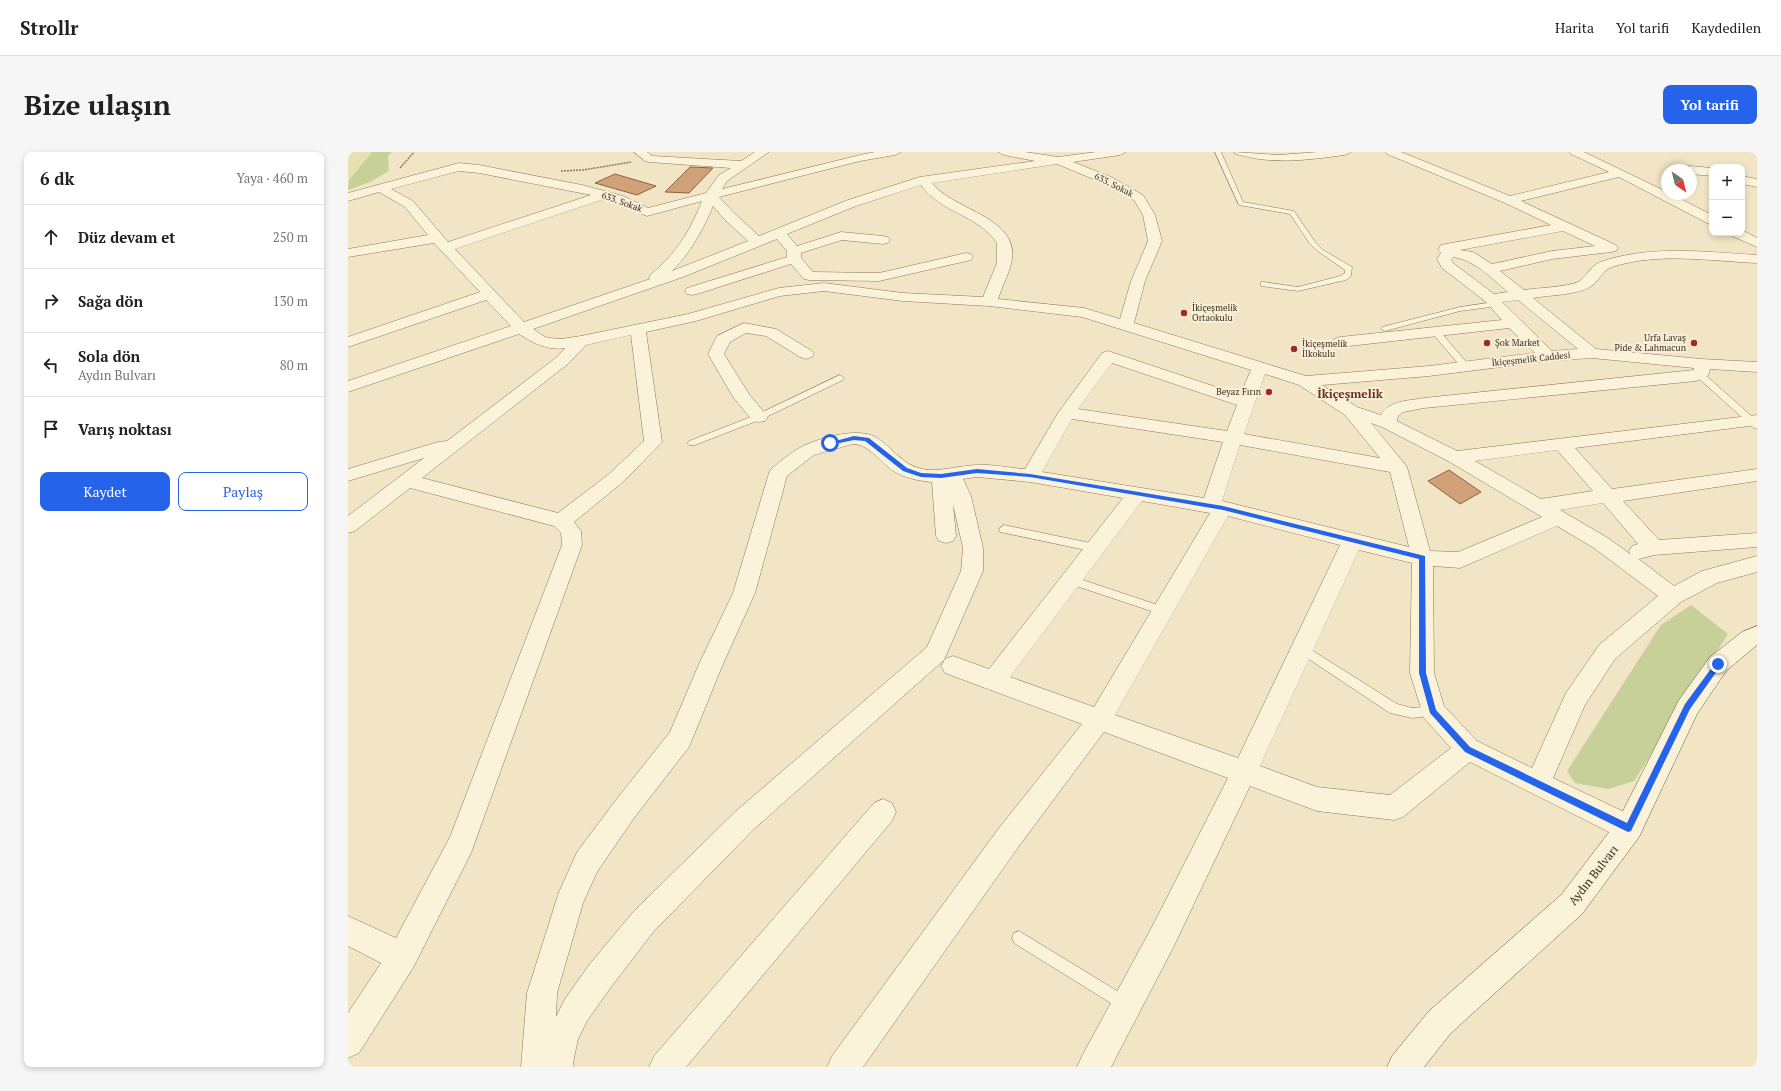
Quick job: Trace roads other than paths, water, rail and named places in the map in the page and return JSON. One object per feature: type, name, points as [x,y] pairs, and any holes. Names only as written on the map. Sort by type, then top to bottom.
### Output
[{"type":"street","points":[[644,286],[668,269],[687,247],[699,225],[711,196],[723,178],[763,152]]},
{"type":"street","name":"633. Sokak","points":[[348,197],[459,167],[537,180],[603,195],[619,199],[647,212],[839,163],[895,152]]},
{"type":"street","name":"633. Sokak","points":[[1004,152],[1060,161],[1107,180],[1138,198],[1149,215],[1155,241],[1138,281],[1126,325]]},
{"type":"street","points":[[348,387],[678,274],[852,203],[924,180],[1120,152]]},
{"type":"street","points":[[1240,152],[1258,158],[1276,159],[1345,152]]},
{"type":"street","points":[[1391,152],[1509,200],[1610,248]]},
{"type":"street","points":[[1575,152],[1621,173],[1709,218]]},
{"type":"street","points":[[645,155],[744,164]]},
{"type":"street","points":[[1697,171],[1709,172]]},
{"type":"street","points":[[1509,200],[1621,173]]},
{"type":"street","points":[[924,180],[926,185],[938,195],[990,225],[1004,244],[1004,263],[989,302]]},
{"type":"street","points":[[1745,180],[1757,182]]},
{"type":"street","points":[[1653,190],[1661,187]]},
{"type":"street","points":[[380,188],[409,204],[520,327],[539,340],[561,344],[581,342],[691,318],[779,292],[824,287],[903,297],[989,302],[1084,313],[1305,381],[1351,411],[1388,423],[1456,457],[1601,543],[1673,596]]},
{"type":"street","points":[[348,253],[442,242],[589,201],[603,195]]},
{"type":"street","points":[[711,196],[729,216],[757,242]]},
{"type":"street","points":[[1566,226],[1446,248],[1445,250],[1468,255],[1490,269],[1592,353]]},
{"type":"street","points":[[779,233],[809,276],[879,277],[966,257]]},
{"type":"street","points":[[692,291],[794,255],[813,246],[841,236],[883,240]]},
{"type":"street","points":[[1742,236],[1757,244]]},
{"type":"street","points":[[1490,269],[1552,255],[1610,248],[1655,250],[1668,254]]},
{"type":"street","points":[[1449,252],[1444,259],[1447,265],[1493,302],[1548,356]]},
{"type":"street","points":[[1493,302],[1522,294],[1578,287],[1587,284],[1592,279],[1594,272],[1602,266],[1635,257],[1668,254],[1757,259]]},
{"type":"street","points":[[348,342],[489,294]]},
{"type":"street","points":[[744,328],[747,301]]},
{"type":"street","points":[[544,320],[562,334],[581,342]]},
{"type":"street","points":[[1340,342],[1513,323]]},
{"type":"street","points":[[758,417],[742,397],[716,354],[723,339],[744,328],[770,332],[806,354]]},
{"type":"street","points":[[561,521],[616,478],[653,442],[638,330]]},
{"type":"street","points":[[348,526],[563,360],[581,342]]},
{"type":"street","name":"İkiçeşmelik Caddesi","points":[[1305,381],[1465,366],[1548,356],[1592,353],[1700,369],[1757,367]]},
{"type":"street","points":[[1030,476],[1067,413],[1108,356],[1245,402]]},
{"type":"street","points":[[843,1067],[1009,837],[1100,719],[1163,612],[1217,507],[1234,438],[1245,402],[1260,367]]},
{"type":"street","points":[[1388,423],[1390,414],[1398,408],[1424,403],[1602,386],[1700,369]]},
{"type":"street","points":[[1351,411],[1398,466],[1422,558],[1422,673],[1433,711],[1468,749],[1628,828]]},
{"type":"street","points":[[1067,413],[1234,438],[1398,466]]},
{"type":"street","points":[[1456,457],[1755,422]]},
{"type":"street","points":[[537,1067],[542,993],[569,902],[587,862],[625,809],[662,765],[680,739],[711,664],[744,593],[778,473],[792,461],[808,451],[830,443],[854,438],[862,438],[871,442],[887,457],[905,470],[921,475],[946,475],[977,471],[1030,476],[1217,507],[1422,558],[1460,560],[1558,518]]},
{"type":"street","points":[[348,475],[457,442]]},
{"type":"street","points":[[1561,444],[1654,548]]},
{"type":"street","points":[[946,475],[946,536]]},
{"type":"street","points":[[558,1067],[557,1063],[563,1036],[576,1010],[600,976],[644,921],[745,820],[936,653],[972,571],[972,548],[961,496],[946,475]]},
{"type":"street","points":[[1537,506],[1757,475]]},
{"type":"street","points":[[348,1042],[402,957],[461,844],[572,545],[571,531],[561,521],[407,481]]},
{"type":"street","points":[[993,681],[1137,494]]},
{"type":"street","points":[[1093,1067],[1128,1005],[1244,772],[1353,540]]},
{"type":"street","points":[[1621,557],[1654,548],[1757,540]]},
{"type":"street","points":[[1538,784],[1575,700],[1607,652],[1673,596],[1710,577],[1757,564]]},
{"type":"street","name":"Aydın Bulvarı","points":[[1403,1067],[1440,1022],[1572,904],[1628,828],[1688,707],[1718,664],[1750,638],[1757,635]]},
{"type":"street","points":[[953,666],[1317,799],[1394,808],[1468,749]]},
{"type":"street","points":[[666,1067],[883,812]]},
{"type":"street","points":[[348,931],[402,957]]},
{"type":"lane","points":[[1218,152],[1241,204],[1292,212],[1312,243],[1349,270],[1348,274],[1343,278],[1298,289],[1264,284]]},
{"type":"lane","points":[[1385,329],[1460,309],[1493,302]]},
{"type":"lane","points":[[1435,331],[1465,366]]},
{"type":"lane","points":[[1700,369],[1755,422]]},
{"type":"lane","points":[[692,443],[758,417],[840,378]]},
{"type":"lane","points":[[1004,529],[1095,548]]},
{"type":"lane","points":[[1070,580],[1163,612]]},
{"type":"lane","points":[[1302,649],[1394,709],[1412,713],[1433,711]]},
{"type":"lane","points":[[1019,938],[1128,1005]]},
{"type":"place","name":"İkiçeşmelik Ortaokulu","points":[[1184,313]]},
{"type":"place","name":"Şok Market","points":[[1487,343]]},
{"type":"place","name":"Urfa Lavaş Pide & Lahmacun","points":[[1694,343]]},
{"type":"place","name":"İkiçeşmelik İlkokulu","points":[[1294,349]]},
{"type":"place","name":"Beyaz Fırın","points":[[1269,392]]},
{"type":"district","name":"İkiçeşmelik","points":[[1350,393]]}]
